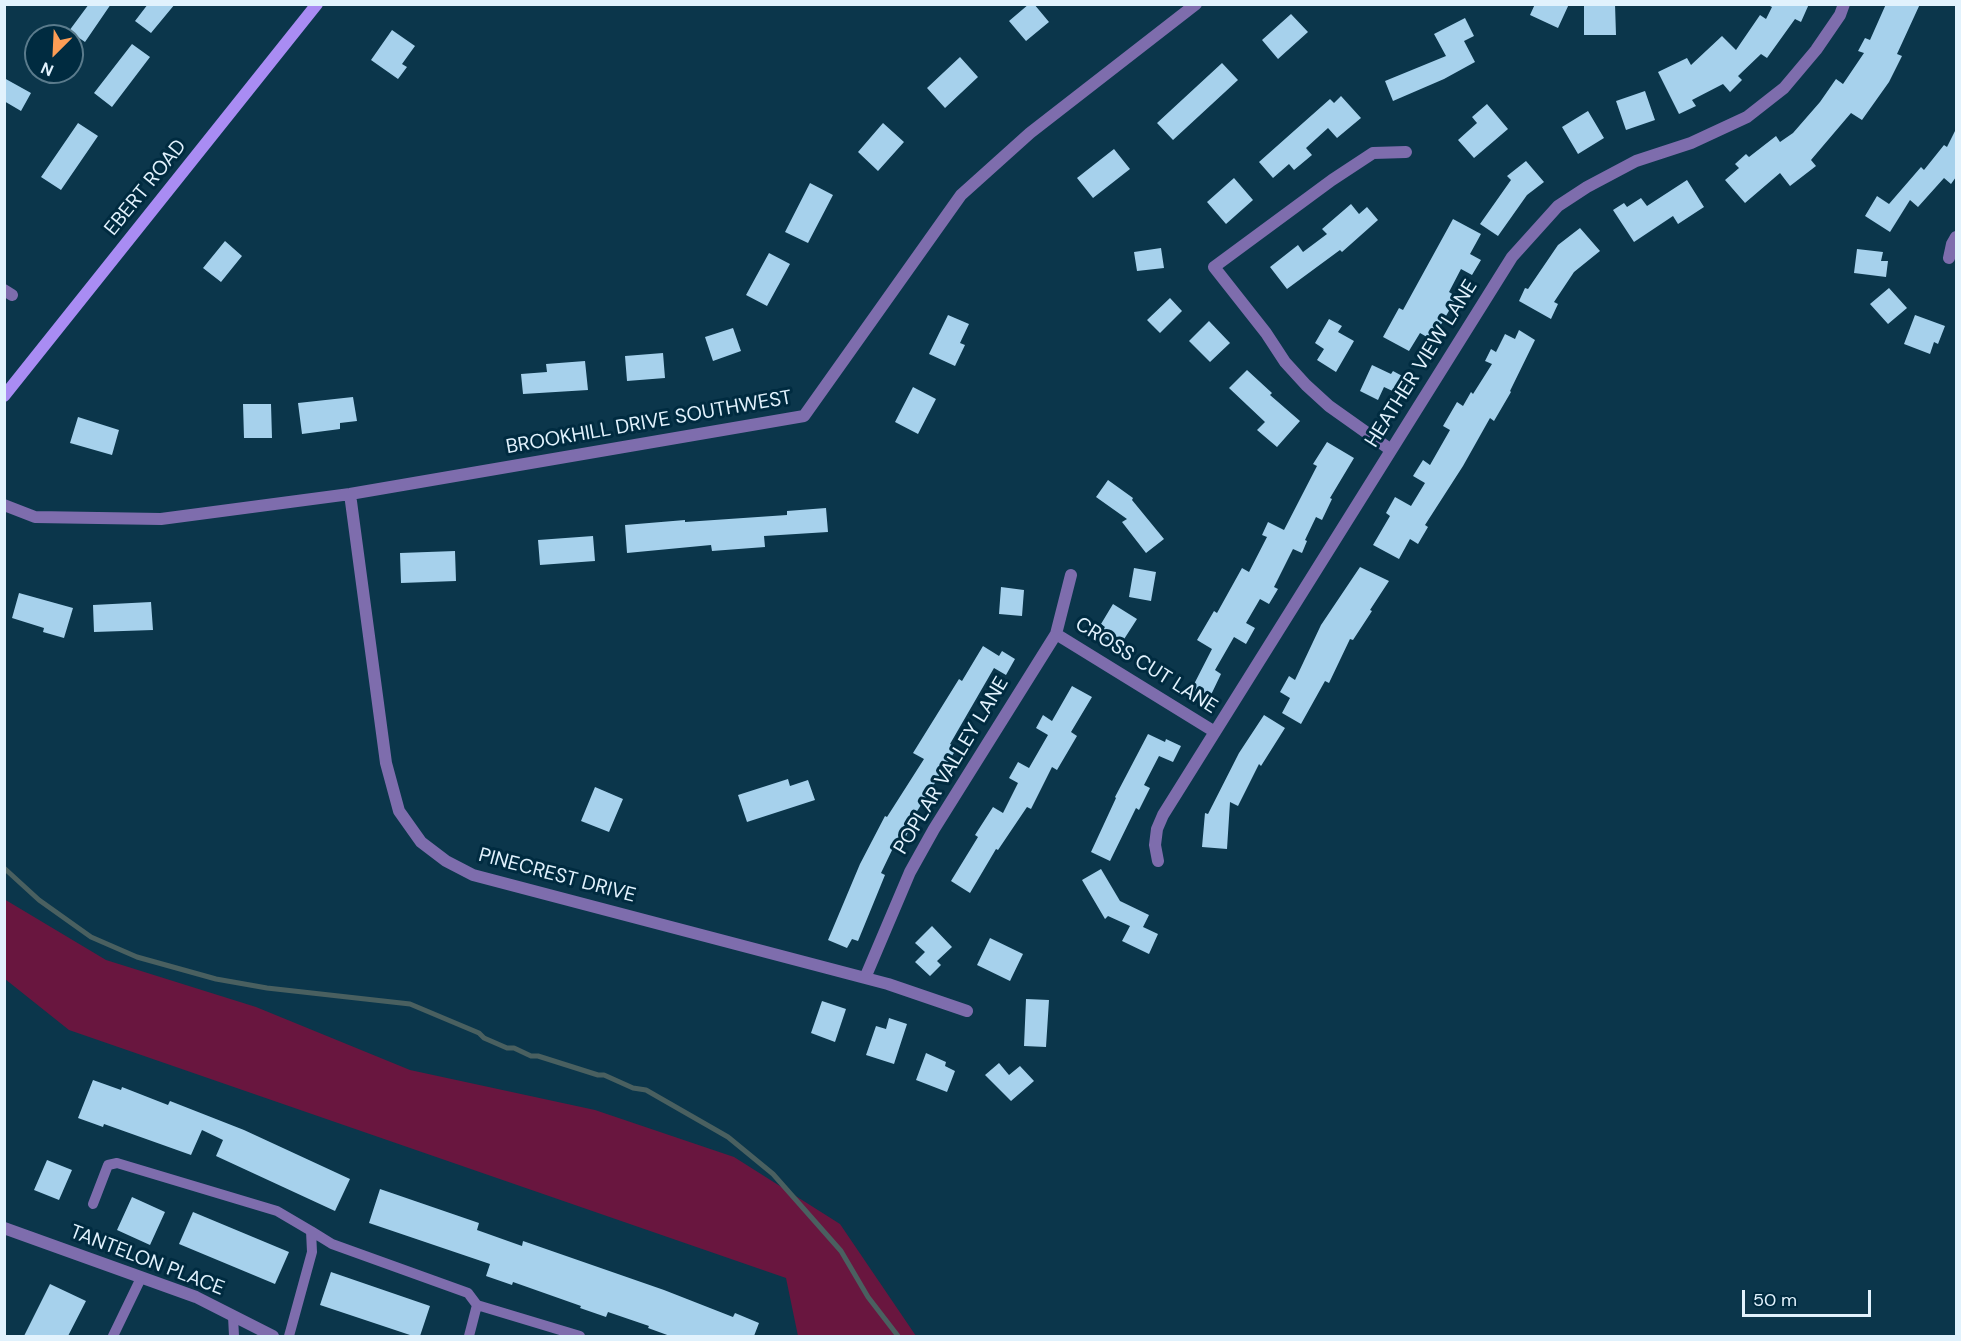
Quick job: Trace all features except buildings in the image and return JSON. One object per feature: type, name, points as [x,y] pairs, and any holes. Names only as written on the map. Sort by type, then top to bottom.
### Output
[{"type":"main road","name":"EBERT ROAD","points":[[4,396],[317,4]]},
{"type":"street","name":"BROOKHILL DRIVE SOUTHWEST","points":[[4,505],[35,517],[161,519],[350,494],[804,416],[961,195],[1030,133],[1196,4]]},
{"type":"street","name":"HEATHER VIEW LANE","points":[[1158,861],[1155,844],[1157,829],[1163,815],[1512,257],[1558,206],[1587,187],[1636,161],[1691,143],[1747,117],[1791,81],[1816,50],[1840,15],[1844,4]]},
{"type":"street","points":[[1391,450],[1329,406],[1306,385],[1215,267],[1332,180],[1373,153],[1406,152]]},
{"type":"street","points":[[1949,258],[1956,237]]},
{"type":"street","name":"PINECREST DRIVE","points":[[350,494],[386,763],[399,811],[421,842],[446,861],[473,875],[865,978],[967,1011]]},
{"type":"street","name":"POPLAR VALLEY LANE","points":[[865,978],[910,872],[1056,634],[1071,575]]},
{"type":"street","name":"CROSS CUT LANE","points":[[1056,634],[1215,732]]},
{"type":"street","name":"TANTELON PLACE","points":[[4,1228],[196,1297],[273,1336]]},
{"type":"lane","points":[[93,1204],[108,1165],[117,1163],[277,1211],[332,1244],[468,1293],[477,1305],[580,1336]]},
{"type":"lane","points":[[290,1336],[312,1252],[311,1231]]},
{"type":"lane","points":[[113,1336],[141,1278]]},
{"type":"lane","points":[[469,1336],[477,1305]]},
{"type":"lane","points":[[233,1316],[234,1336]]},
{"type":"shaded area","points":[[4,899],[106,960],[256,1007],[410,1070],[595,1110],[734,1157],[840,1224],[916,1336],[798,1336],[786,1278],[69,1030],[5,979]]},
{"type":"waterway","points":[[4,868],[39,900],[91,937],[137,957],[216,979],[267,988],[410,1004],[479,1033],[484,1038],[507,1048],[514,1048],[531,1056],[604,1075],[633,1088],[646,1090],[728,1137],[773,1174],[841,1251],[868,1297],[898,1336]]}]
